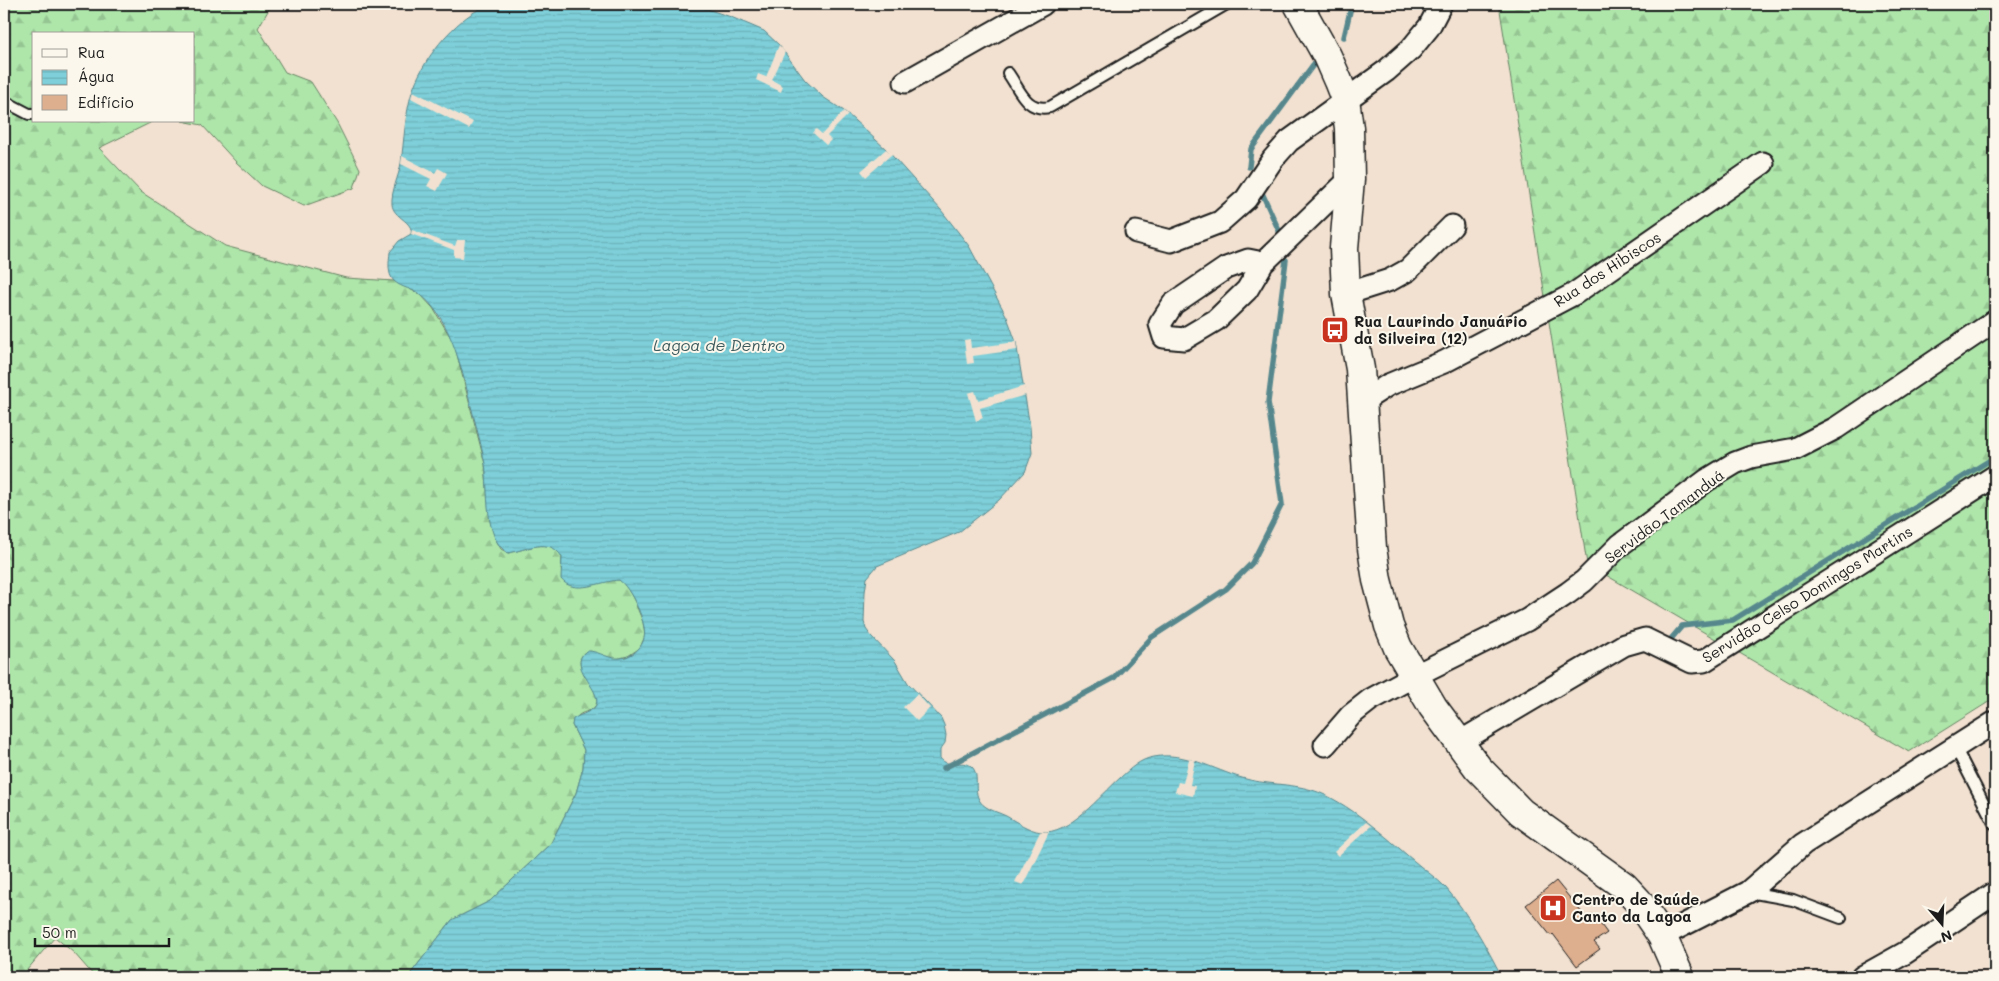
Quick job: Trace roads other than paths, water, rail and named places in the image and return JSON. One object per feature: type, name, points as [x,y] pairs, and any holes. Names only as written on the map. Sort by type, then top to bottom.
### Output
[{"type":"main road","points":[[1298,4],[1327,56],[1345,99],[1349,128],[1350,180],[1344,248],[1346,294],[1349,318],[1358,349],[1369,512],[1377,580],[1389,626],[1398,648],[1414,676],[1458,744],[1493,785],[1522,812],[1624,886],[1638,901],[1662,936],[1680,977]]},
{"type":"street","points":[[904,82],[1043,4]]},
{"type":"street","points":[[1136,232],[1171,241],[1220,222],[1246,200],[1273,159],[1289,141],[1386,70],[1411,49],[1429,27],[1441,4]]},
{"type":"street","name":"Rua dos Hibiscos","points":[[1363,401],[1388,385],[1444,362],[1574,294],[1764,163]]},
{"type":"street","points":[[1263,263],[1248,260],[1226,268],[1173,304],[1160,324],[1164,337],[1184,339],[1216,320],[1248,290],[1263,263],[1350,180]]},
{"type":"street","points":[[1346,294],[1390,280],[1408,270],[1452,226]]},
{"type":"street","name":"Servidão Tamanduá","points":[[1325,745],[1351,716],[1370,700],[1527,620],[1584,581],[1620,546],[1714,476],[1735,463],[1751,457],[1795,449],[1814,441],[1995,321]]},
{"type":"street","name":"Servidão Celso Domingos Martins","points":[[1458,744],[1624,645],[1645,639],[1692,662],[1704,661],[1995,476]]},
{"type":"street","points":[[1662,936],[1748,892],[1803,844],[1995,722]]},
{"type":"street","points":[[1862,977],[1905,953],[1995,892]]},
{"type":"lane","points":[[1008,73],[1030,105],[1040,109],[1050,107],[1228,4]]},
{"type":"lane","points":[[4,101],[32,114]]},
{"type":"lane","points":[[1956,747],[1995,825]]},
{"type":"lane","points":[[1748,892],[1793,900],[1842,918]]},
{"type":"water","name":"Lagoa de Dentro","points":[[491,4],[589,4],[595,8],[605,4],[692,4],[731,17],[764,31],[779,45],[805,80],[823,97],[844,111],[886,149],[941,210],[969,246],[1007,317],[1016,342],[1030,427],[1032,453],[1025,472],[999,500],[959,532],[877,566],[867,578],[864,622],[871,636],[895,661],[908,683],[941,718],[946,735],[945,743],[940,750],[940,758],[947,763],[963,763],[971,766],[976,775],[978,797],[981,802],[988,808],[1032,830],[1041,832],[1052,831],[1073,821],[1084,813],[1136,765],[1149,758],[1165,756],[1199,762],[1231,775],[1259,782],[1312,790],[1325,795],[1352,811],[1442,884],[1470,920],[1502,977],[408,977],[452,920],[490,901],[551,843],[576,793],[583,768],[584,750],[572,725],[573,719],[592,710],[597,702],[596,695],[580,665],[581,658],[586,651],[615,658],[626,657],[638,650],[642,644],[645,632],[641,615],[633,598],[619,580],[580,587],[566,584],[561,579],[562,557],[551,547],[537,546],[508,553],[500,546],[494,537],[491,525],[485,464],[481,444],[463,374],[450,337],[445,325],[430,304],[418,293],[394,281],[389,271],[390,252],[399,241],[411,234],[407,222],[393,209],[392,199],[401,163],[406,119],[416,81],[428,59],[452,30],[471,14]]},
{"type":"waterway","points":[[1344,37],[1351,7],[1350,4]]},
{"type":"waterway","points":[[1249,167],[1251,149],[1313,65]]},
{"type":"waterway","points":[[1262,193],[1280,233]]},
{"type":"waterway","points":[[944,768],[1114,678],[1152,637],[1226,589],[1252,563],[1282,504],[1268,402],[1286,260]]},
{"type":"waterway","points":[[1670,640],[1682,626],[1733,620],[1995,457]]},
{"type":"place","name":"Rua Laurindo Januário da Silveira (12)","points":[[1335,330]]},
{"type":"place","name":"Centro de Saúde Canto da Lagoa","points":[[1553,908]]}]
